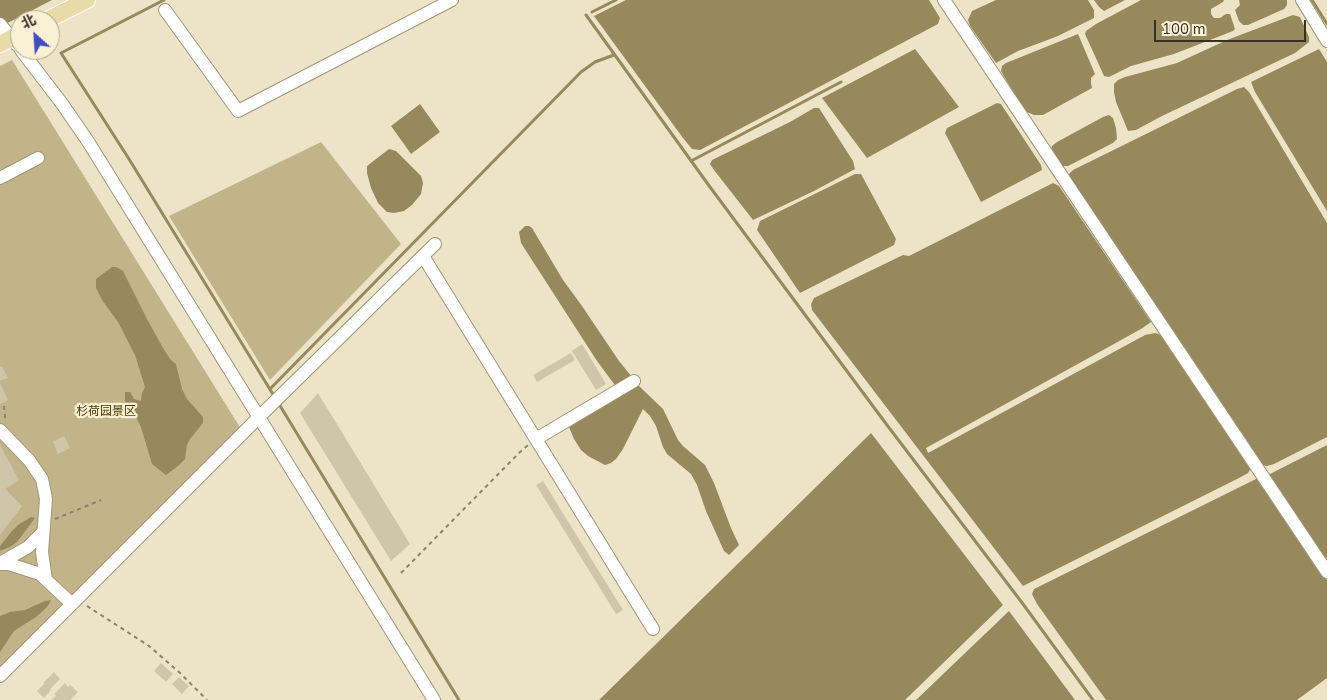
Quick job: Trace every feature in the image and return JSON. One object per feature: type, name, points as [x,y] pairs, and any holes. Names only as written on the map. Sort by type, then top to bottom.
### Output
[{"type":"main road","points":[[60,14],[87,0]]},
{"type":"street","points":[[164,10],[238,110],[452,0]]},
{"type":"street","points":[[944,0],[1327,572]]},
{"type":"street","points":[[1302,0],[1327,42]]},
{"type":"street","points":[[28,60],[63,105],[89,143],[434,700]]},
{"type":"street","points":[[0,178],[38,158]]},
{"type":"street","points":[[0,676],[435,244]]},
{"type":"street","points":[[423,256],[653,628]]},
{"type":"street","points":[[536,439],[634,381]]},
{"type":"street","points":[[0,430],[29,460],[42,479],[46,498],[42,552],[46,580]]},
{"type":"street","points":[[0,563],[28,547],[43,528]]},
{"type":"street","points":[[0,563],[40,574],[75,601]]},
{"type":"path","points":[[401,573],[519,452],[536,439]]},
{"type":"path","points":[[43,528],[101,500]]},
{"type":"path","points":[[75,601],[149,646],[207,700]]},
{"type":"green space","name":"杉荷园景区","points":[[12,60],[241,429],[0,668],[0,66]]},
{"type":"green space","points":[[321,142],[401,244],[270,380],[169,216]]},
{"type":"shaded area","points":[[0,0],[52,0],[33,10],[10,10],[10,22],[0,27]]},
{"type":"shaded area","points":[[626,0],[929,0],[940,18],[938,24],[700,150],[692,149],[683,138],[594,16]]},
{"type":"shaded area","points":[[996,0],[1088,0],[1094,10],[1094,18],[1058,36],[1018,51],[996,63],[970,26],[968,20],[972,11]]},
{"type":"shaded area","points":[[1094,0],[1125,0],[1104,11]]},
{"type":"shaded area","points":[[1141,0],[1224,0],[1211,9],[1211,14],[1214,18],[1220,18],[1230,14],[1235,29],[1174,54],[1131,66],[1109,77],[1104,76],[1085,34],[1086,31]]},
{"type":"shaded area","points":[[1239,0],[1287,0],[1287,5],[1284,9],[1248,25],[1243,25],[1239,21],[1235,10],[1240,5]]},
{"type":"shaded area","points":[[1293,15],[1300,17],[1309,37],[1309,42],[1295,53],[1136,130],[1128,131],[1114,92],[1114,84],[1118,80],[1177,63],[1227,40]]},
{"type":"shaded area","points":[[1078,34],[1095,74],[1091,78],[1092,88],[1043,115],[1034,115],[1027,112],[1022,108],[1001,71],[1002,66]]},
{"type":"shaded area","points":[[915,49],[959,107],[867,158],[822,98]]},
{"type":"shaded area","points":[[1319,49],[1327,62],[1327,211],[1255,92],[1251,82]]},
{"type":"shaded area","points":[[1244,87],[1249,92],[1327,223],[1327,437],[1267,466],[1260,465],[1070,181],[1069,174],[1073,170]]},
{"type":"shaded area","points":[[997,103],[1001,104],[1041,165],[1042,170],[981,202],[945,133],[947,128]]},
{"type":"shaded area","points":[[420,104],[440,132],[411,154],[391,126]]},
{"type":"shaded area","points":[[814,108],[819,108],[853,161],[855,169],[753,220],[714,170],[710,164],[712,160],[790,122]]},
{"type":"shaded area","points":[[1109,115],[1113,118],[1117,139],[1113,143],[1068,166],[1059,166],[1051,150],[1052,146]]},
{"type":"shaded area","points":[[389,149],[396,151],[421,176],[423,183],[421,194],[412,205],[404,211],[394,213],[387,212],[378,203],[367,173],[367,166]]},
{"type":"shaded area","points":[[855,174],[861,174],[896,239],[894,245],[800,293],[757,230],[760,221]]},
{"type":"shaded area","points":[[1053,183],[1059,186],[1151,322],[926,448],[928,453],[1145,335],[1155,333],[1162,335],[1251,468],[1248,473],[1239,478],[1023,586],[812,310],[811,304],[814,298],[903,255],[909,256]]},
{"type":"shaded area","points":[[525,226],[532,228],[563,280],[619,361],[640,387],[663,409],[678,440],[705,465],[739,545],[729,555],[724,551],[691,474],[667,454],[656,426],[643,409],[623,449],[611,463],[605,465],[588,456],[581,450],[574,439],[569,427],[570,424],[617,388],[597,361],[521,243],[519,232]]},
{"type":"shaded area","points":[[112,267],[123,271],[163,348],[170,359],[176,364],[182,389],[187,399],[203,417],[203,423],[187,445],[185,459],[166,475],[152,464],[141,427],[125,401],[125,392],[130,392],[134,399],[141,401],[145,387],[135,355],[118,322],[96,288],[96,279]]},
{"type":"shaded area","points":[[871,433],[1003,605],[905,700],[599,700]]},
{"type":"shaded area","points":[[1327,445],[1327,567],[1266,476]]},
{"type":"shaded area","points":[[1260,477],[1327,580],[1327,678],[1297,700],[1106,700],[1037,604],[1032,594],[1034,589]]},
{"type":"shaded area","points":[[31,517],[35,518],[17,542],[0,551],[0,546],[12,531]]},
{"type":"shaded area","points":[[51,600],[48,606],[36,617],[14,631],[0,652],[0,616],[10,612],[25,610]]},
{"type":"shaded area","points":[[1009,611],[1075,700],[916,700]]},
{"type":"building","points":[[582,344],[606,384],[596,390],[572,351]]},
{"type":"building","points":[[571,353],[575,360],[537,382],[533,375]]},
{"type":"building","points":[[2,366],[8,378],[0,381],[0,367]]},
{"type":"building","points":[[0,383],[8,400],[0,404]]},
{"type":"building","points":[[318,393],[410,544],[391,561],[300,413]]},
{"type":"building","points":[[64,436],[70,448],[58,454],[53,442]]},
{"type":"building","points":[[0,445],[19,480],[5,489],[22,506],[0,535]]},
{"type":"building","points":[[543,481],[623,610],[616,614],[536,485]]},
{"type":"building","points":[[161,663],[173,674],[166,682],[154,671]]},
{"type":"building","points":[[54,672],[60,679],[44,698],[37,691]]},
{"type":"building","points":[[179,677],[189,686],[182,694],[172,684]]},
{"type":"building","points":[[65,683],[68,687],[70,685],[78,692],[70,700],[51,700],[56,696],[54,694]]},
{"type":"waterway","points":[[164,0],[61,53],[129,159],[274,396]]},
{"type":"waterway","points":[[592,12],[616,0]]},
{"type":"waterway","points":[[1312,0],[1327,24]]},
{"type":"waterway","points":[[586,15],[710,187],[1093,700]]},
{"type":"waterway","points":[[270,389],[581,72],[595,62],[614,55]]},
{"type":"waterway","points":[[691,161],[841,82]]},
{"type":"waterway","points":[[279,404],[459,700]]}]
